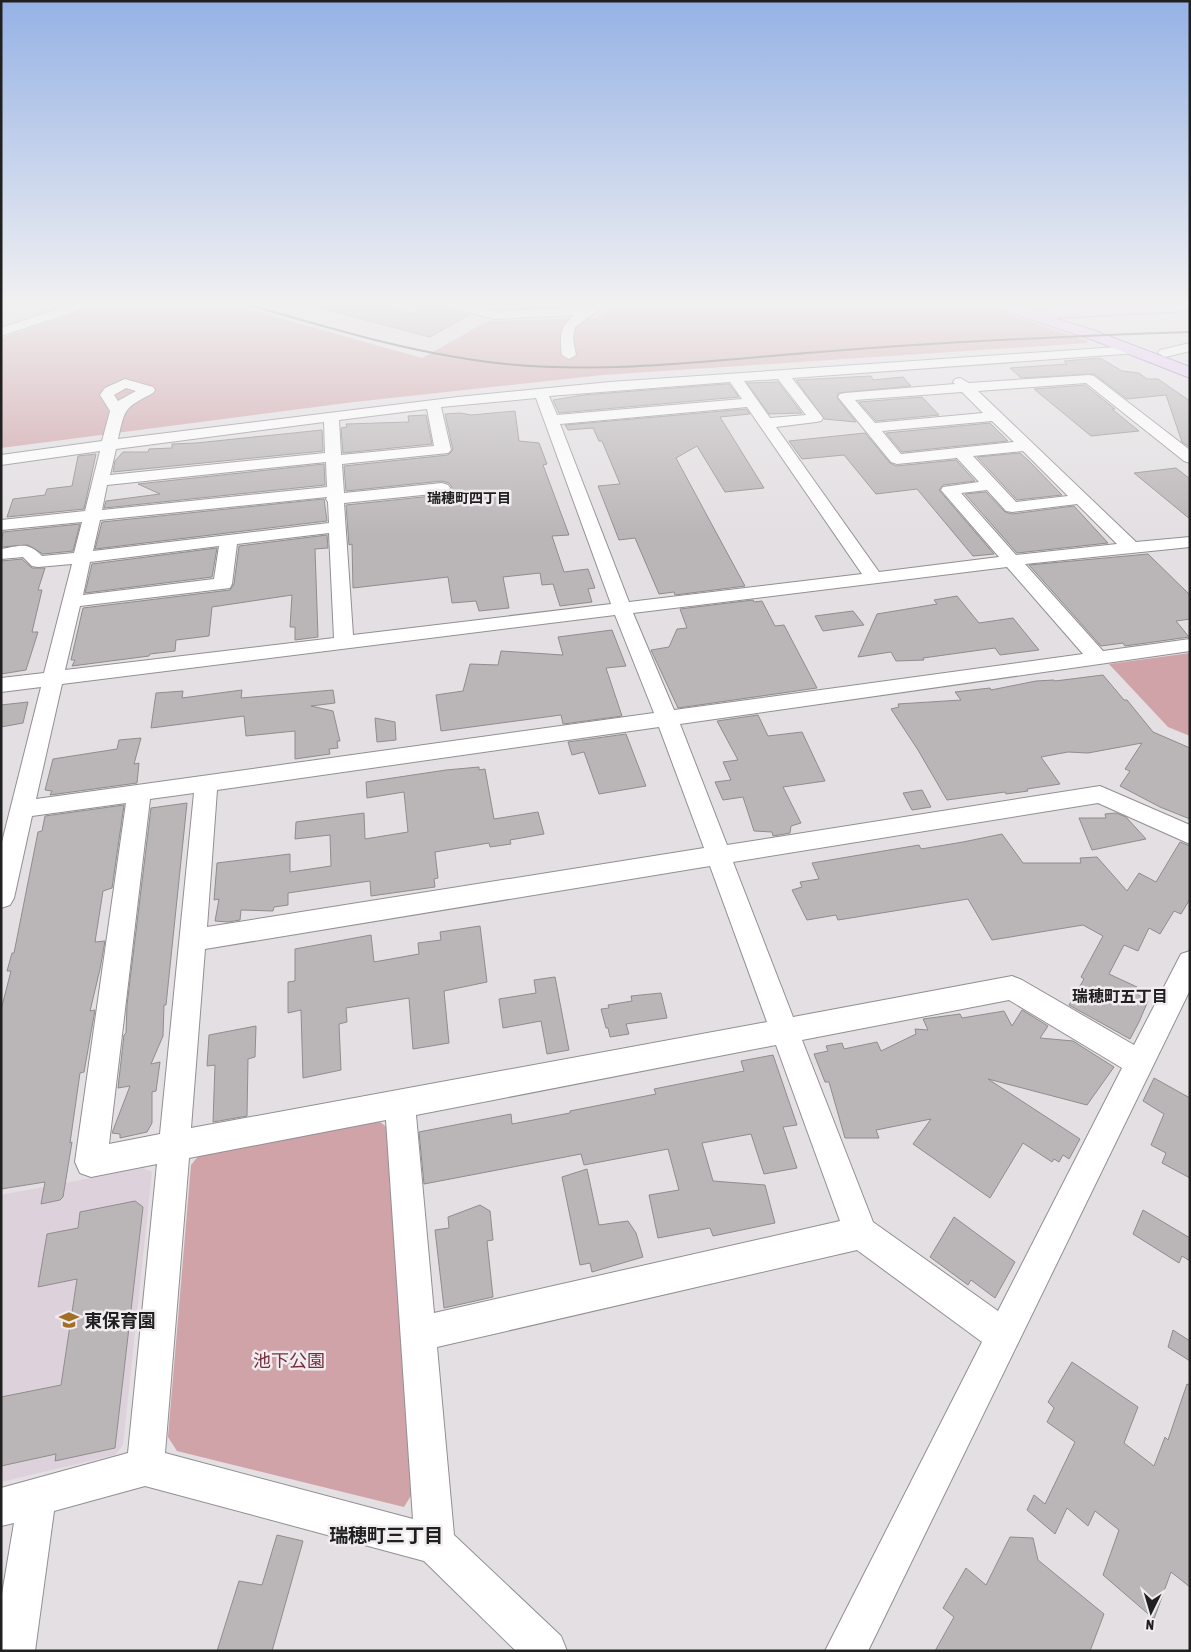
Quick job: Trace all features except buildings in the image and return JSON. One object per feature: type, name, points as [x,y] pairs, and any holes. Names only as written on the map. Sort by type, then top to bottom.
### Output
[{"type":"street","points":[[1,460],[108,444],[433,405],[541,393],[709,379]]},
{"type":"street","points":[[736,379],[874,578]]},
{"type":"street","points":[[767,423],[816,418],[787,379]]},
{"type":"street","points":[[955,379],[1132,548]]},
{"type":"street","points":[[1026,446],[897,459],[845,397],[931,389],[1088,379]]},
{"type":"street","points":[[1089,379],[1190,458]]},
{"type":"street","points":[[541,393],[622,609],[667,719],[786,1031],[861,1234],[1003,1336]]},
{"type":"street","points":[[1,898],[82,557],[90,516],[100,481],[108,444],[113,405],[132,398]]},
{"type":"street","points":[[552,420],[752,402]]},
{"type":"street","points":[[100,481],[333,458],[443,450],[433,405]]},
{"type":"street","points":[[871,428],[994,416]]},
{"type":"street","points":[[331,417],[344,643]]},
{"type":"street","points":[[961,453],[1012,507],[1081,499]]},
{"type":"street","points":[[992,485],[949,490],[1098,658]]},
{"type":"street","points":[[1,525],[334,495],[442,488]]},
{"type":"street","points":[[1,554],[27,551],[38,562],[337,527]]},
{"type":"street","points":[[70,602],[224,584],[229,540]]},
{"type":"street","points":[[1,685],[1012,561],[1190,542]]},
{"type":"street","points":[[23,809],[1190,645]]},
{"type":"street","points":[[145,1467],[206,784]]},
{"type":"street","points":[[139,793],[91,1162],[1012,988],[1140,1063]]},
{"type":"street","points":[[193,940],[1100,794],[1190,835]]},
{"type":"street","points":[[846,1651],[1190,962]]},
{"type":"street","points":[[400,1104],[435,1544]]},
{"type":"street","points":[[418,1334],[861,1234]]},
{"type":"street","points":[[14,1651],[19,1503],[145,1467],[435,1544],[546,1651]]},
{"type":"shaded area","name":"東保育園","points":[[143,1168],[152,1172],[123,1445],[115,1455],[1,1482],[1,1195]]},
{"type":"green space","points":[[1,379],[565,379],[354,402],[1,448]]},
{"type":"green space","points":[[1190,653],[1190,736],[1168,727],[1109,664]]},
{"type":"green space","name":"池下公園","points":[[380,1122],[388,1128],[412,1494],[404,1507],[177,1451],[168,1437],[191,1165],[200,1154]]},
{"type":"place","name":"東保育園","points":[[69,1320]]},
{"type":"district","name":"瑞穂町四丁目","points":[[469,498]]},
{"type":"district","name":"瑞穂町五丁目","points":[[1120,996]]},
{"type":"district","name":"瑞穂町三丁目","points":[[386,1535]]}]
